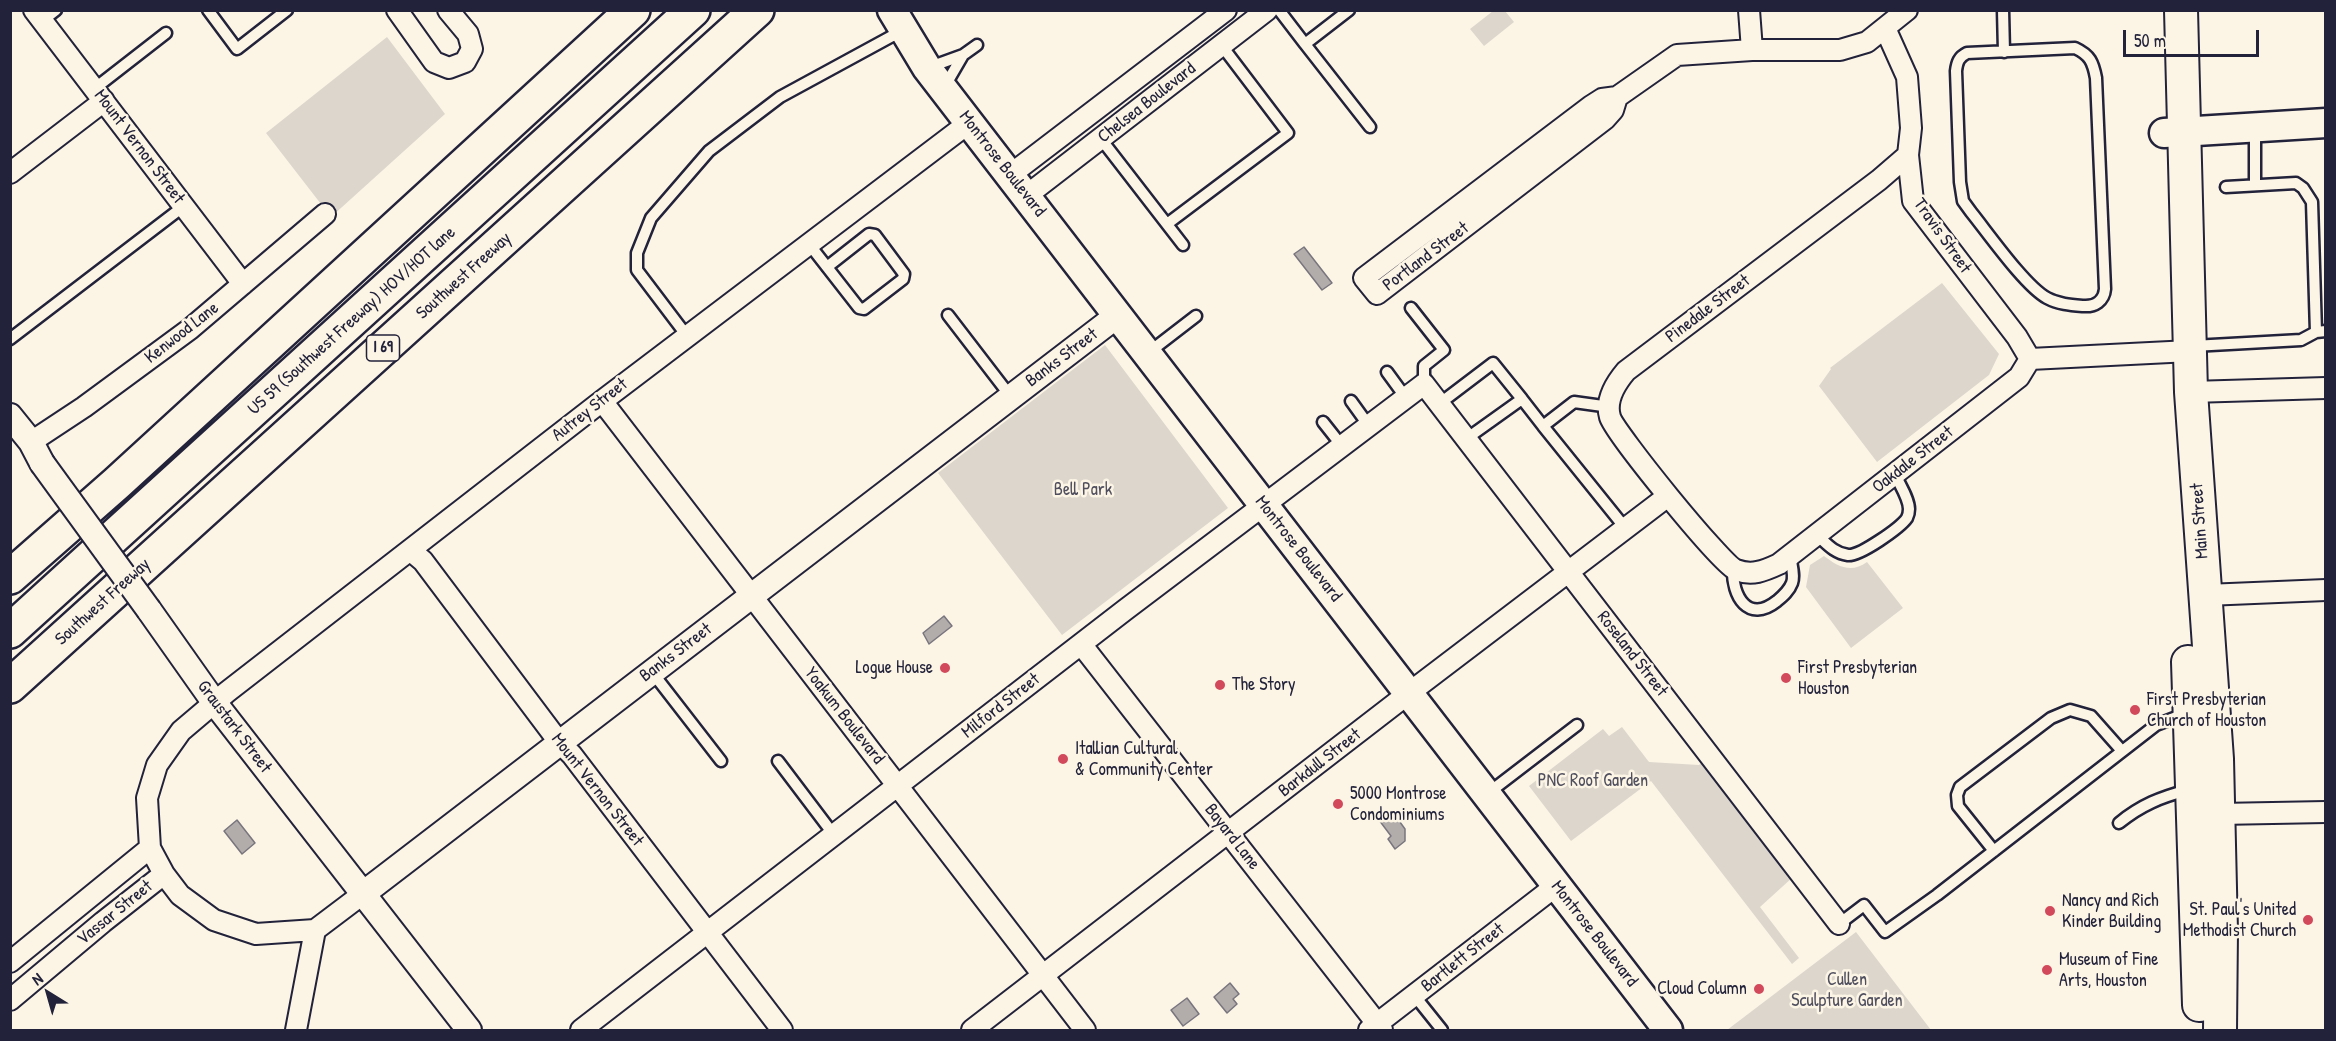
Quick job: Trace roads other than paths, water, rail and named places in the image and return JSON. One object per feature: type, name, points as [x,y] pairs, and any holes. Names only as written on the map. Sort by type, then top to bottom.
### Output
[{"type":"highway","points":[[10,577],[117,483],[633,10]]},
{"type":"highway","name":"US 59 (Southwest Freeway) HOV/HOT lane","points":[[10,631],[693,10]]},
{"type":"highway","name":"Southwest Freeway","points":[[10,686],[757,10]]},
{"type":"main road","name":"Montrose Boulevard","points":[[868,10],[893,23],[1668,1030]]},
{"type":"main road","name":"Main Street","points":[[2161,10],[2175,132],[2183,350],[2202,708],[2210,797],[2220,1030]]},
{"type":"main road","name":"Main Street","points":[[2175,132],[2181,10]]},
{"type":"main road","points":[[2175,132],[2325,123]]},
{"type":"main road","name":"Main Street","points":[[2183,350],[2191,392],[2206,595],[2202,708]]},
{"type":"main road","name":"Main Street","points":[[2200,1030],[2210,797]]},
{"type":"street","points":[[397,10],[434,62],[448,68],[465,62],[472,49],[468,34],[448,10]]},
{"type":"street","name":"Chelsea Boulevard","points":[[1018,186],[1226,10]]},
{"type":"street","name":"Chelsea Boulevard","points":[[1018,186],[1101,139],[1267,10]]},
{"type":"street","points":[[1749,10],[1752,50]]},
{"type":"street","name":"Portland Street","points":[[1617,97],[1613,110],[1605,119],[1377,294],[1364,278],[1591,106],[1602,99],[1617,97],[1677,55],[1752,50],[1840,50],[1867,42],[1907,10]]},
{"type":"street","name":"Mount Vernon Street","points":[[44,14],[99,95],[243,284]]},
{"type":"street","name":"Travis Street","points":[[1885,28],[1907,77],[1911,128],[1908,155],[1913,201],[2017,337],[2030,359]]},
{"type":"street","points":[[10,173],[99,95]]},
{"type":"street","name":"Autrey Street","points":[[214,702],[687,336],[970,122]]},
{"type":"street","name":"Pinedale Street","points":[[1610,406],[1615,384],[1626,371],[1879,180],[1908,155]]},
{"type":"street","name":"Kenwood Lane","points":[[36,453],[84,407],[190,329],[325,214]]},
{"type":"street","name":"Banks Street","points":[[315,930],[1118,315]]},
{"type":"street","points":[[2030,359],[2183,350]]},
{"type":"street","name":"Oakdale Street","points":[[1733,569],[1746,573],[1761,573],[1779,564],[2019,377],[2030,359]]},
{"type":"street","name":"Milford Street","points":[[581,1030],[1081,644],[1424,384]]},
{"type":"street","name":"Roseland Street","points":[[1424,384],[1839,924]]},
{"type":"street","points":[[2191,392],[2325,388]]},
{"type":"street","name":"Yoakum Boulevard","points":[[602,402],[1085,1030]]},
{"type":"street","points":[[1610,406],[1610,417],[1621,434],[1668,496],[1720,558],[1733,569]]},
{"type":"street","name":"Graustark Street","points":[[10,416],[214,702],[364,892],[469,1030]]},
{"type":"street","name":"Barkdull Street","points":[[972,1030],[1668,496]]},
{"type":"street","name":"Mount Vernon Street","points":[[410,550],[423,561],[559,742],[572,755],[782,1030]]},
{"type":"street","points":[[2206,595],[2325,590]]},
{"type":"street","name":"Bayard Lane","points":[[1081,644],[1376,1028]]},
{"type":"street","name":"Vassar Street","points":[[214,702],[181,731],[157,765],[147,798],[150,848],[164,874],[180,895],[214,920],[256,934],[315,930]]},
{"type":"street","points":[[2210,797],[2325,812]]},
{"type":"street","name":"Vassar Street","points":[[10,962],[150,848]]},
{"type":"street","name":"Vassar Street","points":[[10,1000],[164,874]]},
{"type":"street","name":"Bartlett Street","points":[[1376,1028],[1414,995],[1557,885]]},
{"type":"street","points":[[296,1030],[315,930]]},
{"type":"lane","points":[[208,10],[237,49],[288,10]]},
{"type":"lane","points":[[1279,10],[1370,127]]},
{"type":"lane","points":[[1305,44],[1349,10]]},
{"type":"lane","points":[[2003,10],[2004,52]]},
{"type":"lane","points":[[687,336],[637,270],[637,253],[651,218],[709,152],[780,97],[893,23]]},
{"type":"lane","points":[[99,95],[166,33]]},
{"type":"lane","points":[[935,78],[977,45]]},
{"type":"lane","points":[[1167,224],[1288,133],[1222,46]]},
{"type":"lane","points":[[2075,48],[2087,54],[2093,64],[2097,89],[2105,289],[2104,296],[2098,303],[2089,307],[2064,304],[2046,297],[2025,278],[1963,201],[1960,182],[1957,62],[1967,53],[2004,52],[2075,48]]},
{"type":"lane","points":[[935,78],[963,55]]},
{"type":"lane","points":[[2255,126],[2255,186]]},
{"type":"lane","points":[[1101,139],[1183,245]]},
{"type":"lane","points":[[2183,350],[2301,340],[2321,332],[2312,202],[2303,188],[2296,183],[2226,187]]},
{"type":"lane","points":[[10,339],[184,206]]},
{"type":"lane","points":[[809,244],[859,308],[864,309],[903,279],[904,274],[875,236],[869,234],[827,267]]},
{"type":"lane","points":[[1411,308],[1444,350],[1424,366],[1424,384]]},
{"type":"lane","points":[[948,315],[1011,397]]},
{"type":"lane","points":[[1148,353],[1196,316]]},
{"type":"lane","points":[[1439,405],[1493,363],[1626,528]]},
{"type":"lane","points":[[1387,372],[1406,398]]},
{"type":"lane","points":[[1466,439],[1522,399]]},
{"type":"lane","points":[[1351,401],[1369,426]]},
{"type":"lane","points":[[1543,426],[1574,402],[1610,406]]},
{"type":"lane","points":[[1323,422],[1342,446]]},
{"type":"lane","points":[[1817,535],[1836,552],[1851,555],[1865,551],[1899,525],[1906,519],[1909,504],[1895,474]]},
{"type":"lane","points":[[1733,569],[1732,585],[1736,593],[1753,610],[1761,610],[1779,599],[1791,586],[1793,581],[1790,555]]},
{"type":"lane","points":[[652,672],[721,761]]},
{"type":"lane","points":[[1839,924],[1864,905],[1885,932],[2156,725],[2202,708]]},
{"type":"lane","points":[[1994,850],[1958,806],[1957,795],[1960,787],[2051,718],[2070,710],[2091,716],[2122,751]]},
{"type":"lane","points":[[1487,795],[1577,725]]},
{"type":"lane","points":[[778,761],[834,835]]},
{"type":"lane","points":[[2119,823],[2159,798],[2210,797]]},
{"type":"lane","points":[[1414,995],[1442,1030]]},
{"type":"place","name":"Logue House","points":[[945,668]]},
{"type":"place","name":"First Presbyterian Houston","points":[[1786,678]]},
{"type":"place","name":"The Story","points":[[1220,685]]},
{"type":"place","name":"First Presbyterian Church of Houston","points":[[2135,710]]},
{"type":"place","name":"Itallian Cultural & Community Center","points":[[1063,759]]},
{"type":"place","name":"5000 Montrose Condominiums","points":[[1338,804]]},
{"type":"place","name":"Nancy and Rich Kinder Building","points":[[2050,911]]},
{"type":"place","name":"St. Paul's United Methodist Church","points":[[2308,920]]},
{"type":"place","name":"Museum of Fine Arts, Houston","points":[[2047,970]]},
{"type":"place","name":"Cloud Column","points":[[1759,989]]},
{"type":"park label","name":"Bell Park","points":[[1083,490]]},
{"type":"park label","name":"PNC Roof Garden","points":[[1593,781]]},
{"type":"park label","name":"Cullen Sculpture Garden","points":[[1847,990]]}]
